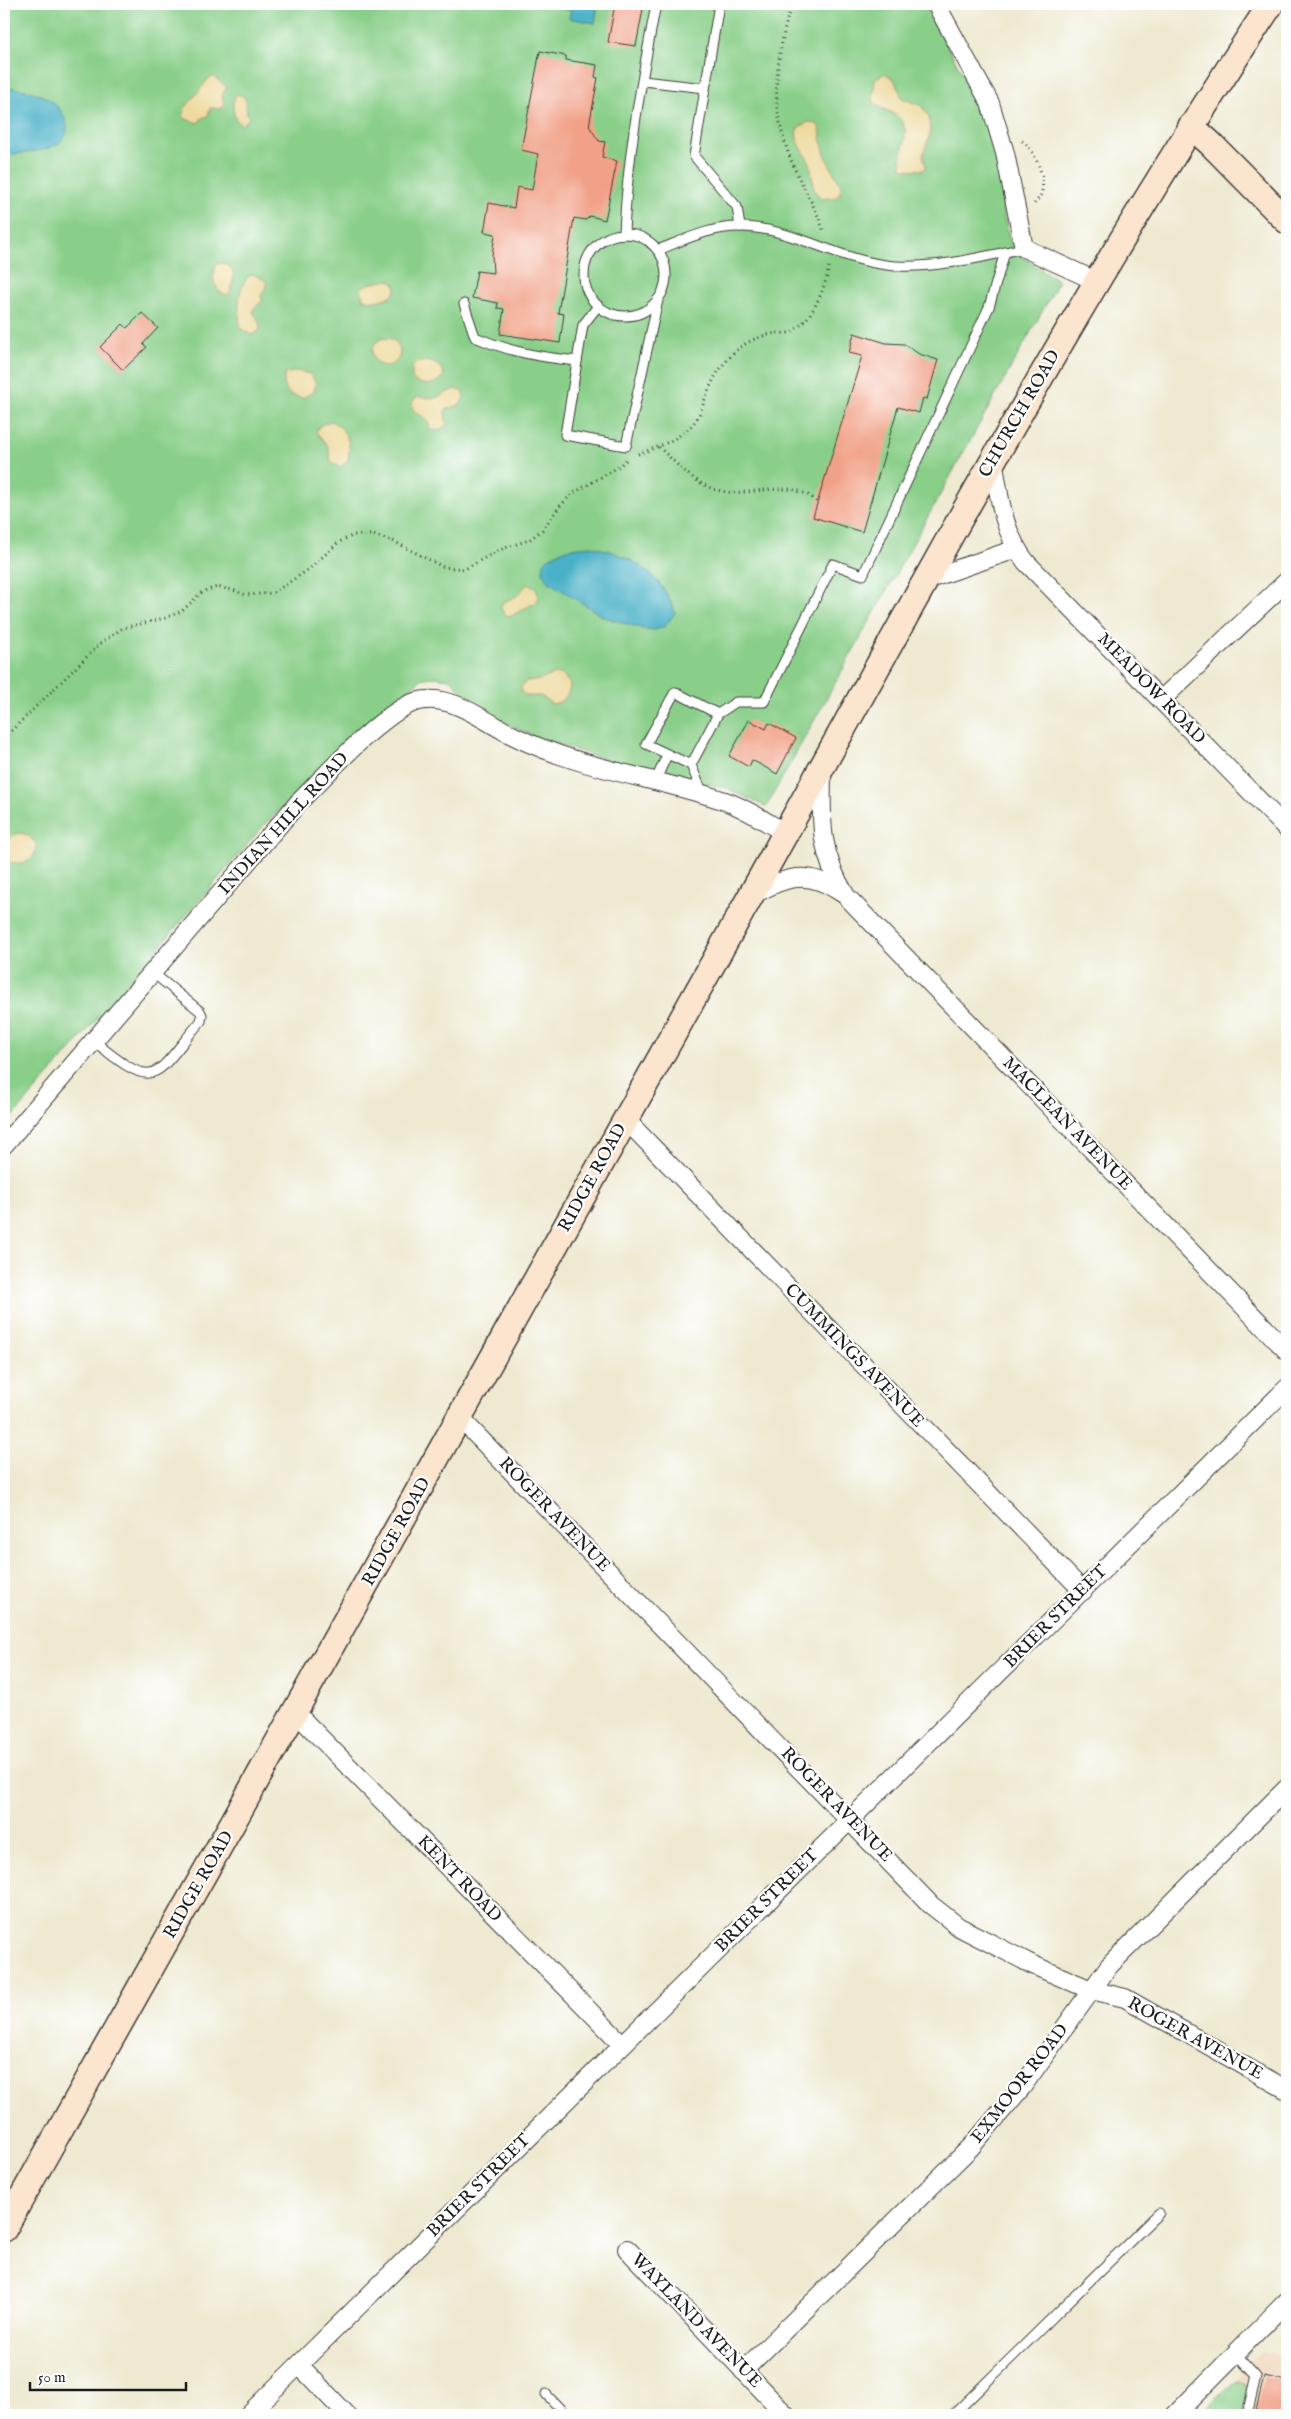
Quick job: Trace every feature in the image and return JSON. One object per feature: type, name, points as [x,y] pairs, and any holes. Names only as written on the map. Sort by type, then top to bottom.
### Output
[{"type":"street","points":[[936,4],[990,103],[1005,153],[1024,248],[1098,282]]},
{"type":"street","name":"CHURCH ROAD","points":[[785,833],[993,458],[1191,126],[1271,4]]},
{"type":"street","points":[[1191,126],[1287,221]]},
{"type":"street","name":"MEADOW ROAD","points":[[993,458],[1003,516],[1016,549],[1026,562],[1287,829]]},
{"type":"street","points":[[926,580],[1016,549]]},
{"type":"street","points":[[1162,700],[1287,581]]},
{"type":"street","name":"INDIAN HILL ROAD","points":[[4,1145],[298,803],[381,724],[398,710],[415,702],[432,700],[451,703],[514,736],[586,763],[728,802],[785,833]]},
{"type":"street","name":"MACLEAN AVENUE","points":[[822,769],[822,828],[826,853],[834,875],[846,896]]},
{"type":"street","name":"RIDGE ROAD","points":[[4,2229],[296,1713],[785,833]]},
{"type":"street","name":"MACLEAN AVENUE","points":[[750,896],[784,879],[801,877],[816,879],[830,884],[846,896],[1287,1351]]},
{"type":"street","name":"CUMMINGS AVENUE","points":[[626,1120],[1083,1591]]},
{"type":"street","name":"BRIER STREET","points":[[248,2415],[1287,1388]]},
{"type":"street","name":"ROGER AVENUE","points":[[460,1418],[931,1904],[960,1926],[1033,1965],[1091,1990],[1125,1998],[1287,2090]]},
{"type":"street","name":"KENT ROAD","points":[[296,1713],[622,2044]]},
{"type":"street","name":"EXMOOR ROAD","points":[[743,2371],[971,2147],[1022,2087],[1108,1966],[1287,1788]]},
{"type":"street","name":"WAYLAND AVENUE","points":[[627,2249],[786,2415]]},
{"type":"street","points":[[1175,2415],[1287,2301]]},
{"type":"street","points":[[299,2365],[347,2415]]},
{"type":"lane","points":[[624,234],[625,206],[656,4]]},
{"type":"lane","points":[[719,4],[694,156],[737,207],[740,227]]},
{"type":"lane","points":[[643,81],[705,88]]},
{"type":"lane","points":[[658,250],[715,230],[740,227],[765,228],[870,263],[895,266],[956,262],[1024,248]]},
{"type":"lane","points":[[598,306],[583,325],[565,435],[626,446],[658,300],[664,288],[666,275],[664,262],[658,250],[648,241],[637,235],[613,235],[599,243],[588,256],[584,266],[586,288],[598,306],[610,313],[623,316],[636,315],[648,309],[658,300]]},
{"type":"lane","points":[[690,765],[718,714],[736,702],[764,702],[833,564],[863,574],[988,307],[1005,252]]},
{"type":"lane","points":[[464,304],[475,336],[497,346],[532,356],[577,361]]},
{"type":"lane","points":[[703,794],[690,765],[646,744],[675,692],[718,714]]},
{"type":"lane","points":[[655,782],[667,755]]},
{"type":"lane","points":[[94,1041],[128,1067],[148,1075],[159,1070],[168,1062],[201,1021],[202,1015],[200,1011],[153,973]]},
{"type":"lane","points":[[953,2415],[1159,2213]]},
{"type":"lane","points":[[1236,2354],[1256,2376],[1247,2415]]},
{"type":"lane","points":[[546,2394],[566,2415]]},
{"type":"path","points":[[4,738],[102,642],[123,628],[165,618],[182,611],[202,592],[217,587],[246,595],[273,593],[308,570],[340,542],[354,535],[373,534],[393,541],[442,567],[465,568],[499,550],[529,540],[542,530],[560,506],[572,494],[617,468],[631,457],[659,447],[691,427],[699,415],[712,382],[730,356],[747,342],[763,336],[790,332],[814,311],[828,274],[831,251],[818,215],[791,160],[778,112],[775,78],[777,59],[791,4]]},
{"type":"path","points":[[659,447],[688,474],[704,485],[720,491],[739,493],[792,489],[817,502]]},
{"type":"shaded area","points":[[1261,2352],[1287,2358],[1287,2415],[1242,2415],[1247,2392],[1239,2380],[1233,2382]]},
{"type":"green space","points":[[4,4],[924,4],[962,73],[991,134],[1003,187],[1004,217],[1011,244],[1021,256],[1059,281],[766,807],[727,788],[632,768],[536,737],[498,720],[477,706],[450,679],[423,678],[405,692],[265,824],[4,1127]]},
{"type":"green space","points":[[1239,2380],[1246,2385],[1247,2392],[1242,2415],[1198,2415],[1233,2382]]},
{"type":"sand","points":[[885,73],[895,81],[902,98],[922,106],[929,117],[930,134],[923,155],[926,167],[923,170],[903,169],[901,158],[905,129],[903,123],[896,115],[879,107],[873,101],[875,79]]},
{"type":"sand","points":[[213,76],[227,87],[222,95],[224,104],[222,109],[210,108],[208,116],[202,118],[198,123],[183,118],[185,108],[209,78]]},
{"type":"sand","points":[[236,94],[243,96],[246,101],[249,118],[242,125],[236,119],[233,111],[233,102]]},
{"type":"sand","points":[[808,122],[817,124],[820,128],[825,155],[842,188],[837,197],[823,199],[814,191],[810,163],[798,142],[796,133],[798,128]]},
{"type":"sand","points":[[224,263],[233,272],[230,293],[226,295],[218,291],[213,279],[216,264]]},
{"type":"sand","points":[[253,274],[266,281],[267,286],[261,295],[262,301],[254,308],[253,312],[259,321],[260,330],[252,335],[241,329],[239,307],[241,290],[244,283]]},
{"type":"sand","points":[[389,280],[394,283],[396,289],[394,294],[379,300],[363,299],[361,287]]},
{"type":"sand","points":[[386,338],[396,342],[400,352],[396,362],[386,366],[376,362],[372,352],[376,342]]},
{"type":"sand","points":[[427,361],[438,366],[444,377],[432,384],[420,383],[412,379],[412,367],[416,363]]},
{"type":"sand","points":[[297,371],[310,374],[316,383],[314,391],[303,398],[290,395],[283,385],[285,374]]},
{"type":"sand","points":[[454,389],[462,391],[463,401],[458,406],[447,409],[445,412],[447,424],[442,429],[431,430],[426,418],[414,411],[412,402],[417,397],[436,398]]},
{"type":"sand","points":[[330,421],[341,428],[349,444],[347,462],[340,467],[331,463],[328,446],[316,432],[319,426]]},
{"type":"sand","points":[[527,584],[537,589],[538,601],[511,616],[505,615],[501,608],[503,602],[517,596]]},
{"type":"sand","points":[[555,674],[563,675],[570,684],[567,695],[563,700],[552,704],[541,696],[527,696],[521,692],[521,687],[526,681],[539,680]]},
{"type":"sand","points":[[15,834],[28,835],[36,844],[33,857],[21,863],[4,862],[4,841]]},
{"type":"water","points":[[539,4],[598,4],[595,23],[569,18],[571,10]]},
{"type":"water","points":[[12,88],[39,94],[54,103],[64,117],[67,126],[66,134],[61,141],[45,149],[4,156],[4,90]]},
{"type":"water","points":[[591,546],[631,560],[653,577],[670,599],[675,613],[664,627],[654,630],[644,629],[604,617],[549,582],[543,573],[544,562],[554,554],[578,547]]},
{"type":"building","points":[[615,4],[644,4],[636,46],[608,42]]},
{"type":"building","points":[[540,51],[566,56],[566,60],[597,65],[595,77],[598,78],[589,126],[599,141],[605,142],[602,157],[617,161],[605,220],[590,216],[586,220],[574,218],[558,313],[564,314],[560,343],[500,334],[504,309],[497,308],[498,303],[472,298],[477,271],[493,273],[492,255],[495,234],[484,232],[489,203],[514,208],[517,187],[532,190],[538,154],[521,150]]},
{"type":"building","points":[[142,313],[158,328],[143,344],[147,347],[123,370],[100,347],[123,324],[127,328]]},
{"type":"building","points":[[854,333],[886,343],[904,344],[919,354],[938,360],[927,399],[923,398],[919,413],[898,407],[862,532],[813,517],[862,356],[849,353]]},
{"type":"building","points":[[749,720],[766,729],[769,723],[796,738],[777,774],[752,760],[749,767],[729,756]]},
{"type":"building","points":[[1264,2376],[1287,2381],[1287,2415],[1255,2415]]}]
